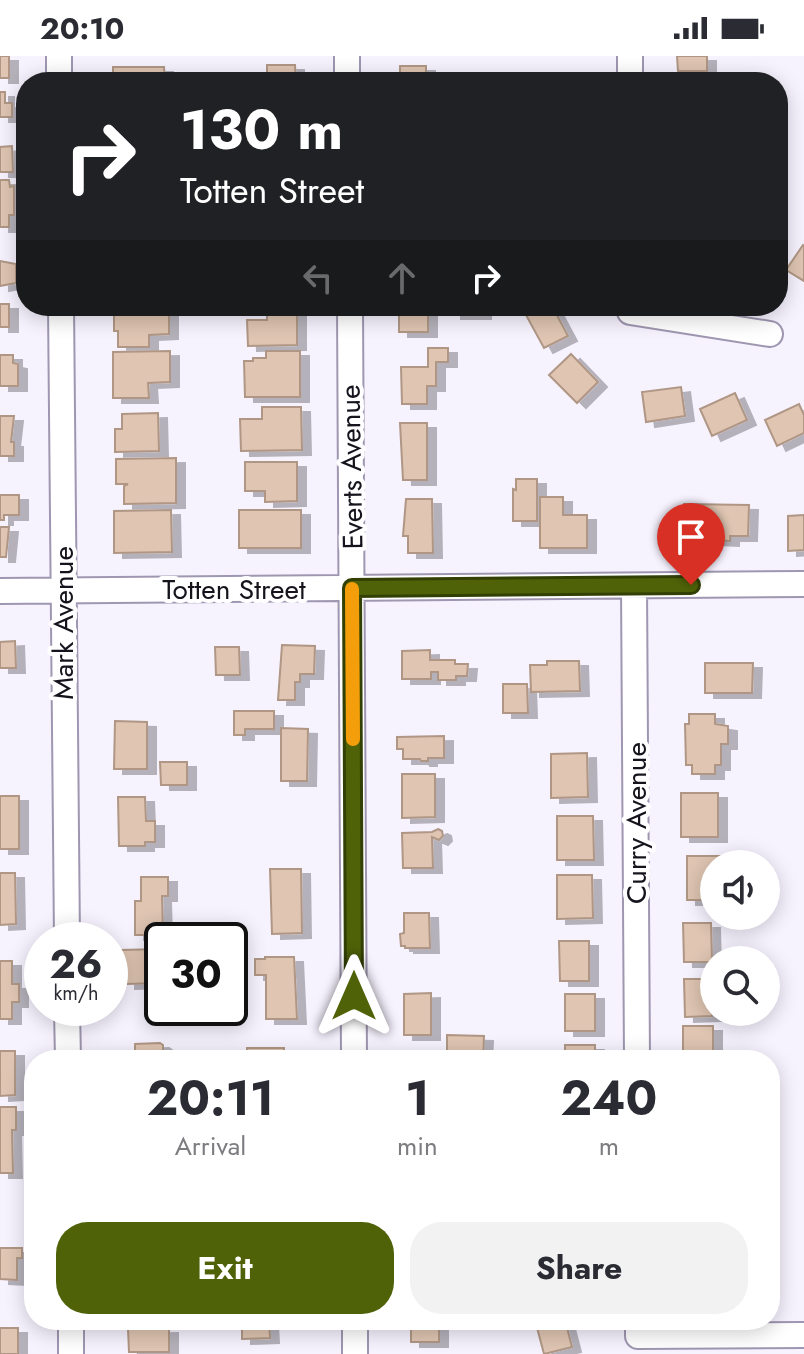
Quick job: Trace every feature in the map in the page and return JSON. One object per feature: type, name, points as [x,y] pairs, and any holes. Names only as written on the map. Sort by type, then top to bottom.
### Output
[{"type":"street","name":"Mark Avenue","points":[[61,316],[67,922]]},
{"type":"street","name":"Everts Avenue","points":[[350,316],[354,1050]]},
{"type":"street","points":[[655,316],[770,334]]},
{"type":"street","name":"Totten Street","points":[[0,591],[804,584]]},
{"type":"street","name":"Curry Avenue","points":[[634,586],[637,1050]]},
{"type":"street","points":[[67,1026],[68,1050]]},
{"type":"street","points":[[71,1330],[71,1354]]},
{"type":"street","points":[[355,1330],[355,1354]]},
{"type":"street","points":[[638,1330],[638,1336],[804,1335]]},
{"type":"building","points":[[0,56],[9,56],[9,78],[0,78]]},
{"type":"building","points":[[677,56],[707,56],[707,71],[678,71]]},
{"type":"building","points":[[267,65],[295,65],[295,72],[267,72]]},
{"type":"building","points":[[400,66],[426,66],[426,72],[400,72]]},
{"type":"building","points":[[113,67],[164,67],[164,72],[113,72]]},
{"type":"building","points":[[0,92],[5,92],[5,103],[12,103],[12,117],[0,117]]},
{"type":"building","points":[[12,146],[13,172],[0,172],[0,147]]},
{"type":"building","points":[[0,180],[9,180],[10,187],[14,186],[14,215],[9,215],[9,227],[0,227]]},
{"type":"building","points":[[803,245],[804,281],[788,271]]},
{"type":"building","points":[[0,261],[16,264],[16,283],[0,286]]},
{"type":"building","points":[[0,304],[9,304],[9,327],[0,327]]},
{"type":"building","points":[[114,316],[169,316],[169,334],[149,335],[149,347],[118,347],[118,331],[114,331]]},
{"type":"building","points":[[267,316],[297,316],[297,345],[248,346],[247,320],[267,320]]},
{"type":"building","points":[[399,316],[428,316],[428,332],[399,332]]},
{"type":"building","points":[[527,316],[557,316],[568,336],[544,348]]},
{"type":"building","points":[[428,348],[448,348],[448,362],[436,362],[436,386],[427,386],[427,404],[402,404],[401,367],[428,367]]},
{"type":"building","points":[[170,351],[170,382],[148,383],[149,398],[113,398],[113,352]]},
{"type":"building","points":[[266,351],[300,351],[300,397],[245,397],[244,361],[266,358]]},
{"type":"building","points":[[571,354],[598,382],[577,403],[549,375]]},
{"type":"building","points":[[0,355],[13,355],[13,363],[18,364],[18,386],[0,386]]},
{"type":"building","points":[[681,387],[685,416],[646,422],[642,392]]},
{"type":"building","points":[[735,393],[747,420],[712,436],[700,409]]},
{"type":"building","points":[[799,404],[804,415],[804,433],[777,446],[765,420]]},
{"type":"building","points":[[262,407],[301,407],[302,450],[241,451],[240,419],[262,419]]},
{"type":"building","points":[[158,413],[159,451],[115,452],[115,429],[122,429],[122,414]]},
{"type":"building","points":[[0,416],[14,416],[11,442],[14,442],[14,456],[0,456]]},
{"type":"building","points":[[400,423],[427,423],[427,480],[403,480]]},
{"type":"building","points":[[176,458],[176,503],[124,504],[124,486],[128,484],[116,484],[116,459]]},
{"type":"building","points":[[245,462],[297,462],[297,501],[265,502],[265,491],[245,491]]},
{"type":"building","points":[[516,479],[537,479],[537,521],[513,521]]},
{"type":"building","points":[[0,495],[19,495],[19,515],[4,515],[4,520],[0,520]]},
{"type":"building","points":[[540,497],[563,497],[563,515],[587,515],[587,548],[540,548]]},
{"type":"building","points":[[406,499],[432,499],[433,553],[408,553],[408,536],[403,536]]},
{"type":"building","points":[[684,504],[749,505],[748,536],[730,536],[730,541],[709,540],[709,545],[684,544]]},
{"type":"building","points":[[171,510],[172,552],[114,553],[114,511]]},
{"type":"building","points":[[239,510],[301,510],[301,548],[239,548]]},
{"type":"building","points":[[804,515],[804,550],[788,551],[788,516]]},
{"type":"building","points":[[0,527],[9,527],[6,557],[0,557]]},
{"type":"building","points":[[15,641],[16,668],[0,668],[0,642]]},
{"type":"building","points":[[282,645],[315,646],[314,674],[300,674],[300,682],[295,682],[295,700],[278,700]]},
{"type":"building","points":[[215,647],[239,647],[240,675],[216,675]]},
{"type":"building","points":[[430,650],[430,660],[455,660],[455,664],[468,664],[467,676],[456,676],[456,680],[438,680],[438,672],[431,672],[431,679],[402,679],[402,651]]},
{"type":"building","points":[[547,661],[579,661],[580,691],[531,692],[530,665],[547,665]]},
{"type":"building","points":[[705,663],[753,663],[752,693],[705,693]]},
{"type":"building","points":[[503,684],[527,684],[528,713],[503,713]]},
{"type":"building","points":[[234,711],[274,711],[274,729],[245,729],[245,735],[234,735]]},
{"type":"building","points":[[689,714],[715,714],[715,724],[728,726],[728,744],[721,744],[721,765],[715,765],[715,774],[692,774],[692,765],[686,765],[685,724],[689,724]]},
{"type":"building","points":[[115,721],[147,722],[147,769],[114,769]]},
{"type":"building","points":[[281,728],[308,729],[307,781],[281,781]]},
{"type":"building","points":[[444,736],[444,758],[428,758],[428,761],[403,759],[403,749],[397,749],[397,737]]},
{"type":"building","points":[[587,753],[588,797],[551,798],[551,754]]},
{"type":"building","points":[[160,762],[187,762],[187,785],[161,785]]},
{"type":"building","points":[[402,774],[435,774],[435,817],[402,818]]},
{"type":"building","points":[[681,793],[718,793],[718,837],[681,837]]},
{"type":"building","points":[[0,796],[19,796],[19,849],[0,849]]},
{"type":"building","points":[[118,797],[145,797],[146,821],[155,821],[155,842],[145,842],[145,846],[119,846]]},
{"type":"building","points":[[557,816],[593,816],[594,860],[557,860]]},
{"type":"building","points":[[438,829],[443,836],[439,840],[432,837],[433,868],[403,868],[402,833]]},
{"type":"building","points":[[687,856],[700,856],[700,900],[687,900]]},
{"type":"building","points":[[270,869],[301,869],[302,933],[272,934]]},
{"type":"building","points":[[0,873],[15,873],[16,924],[0,925]]},
{"type":"building","points":[[557,875],[592,875],[593,918],[557,919]]},
{"type":"building","points":[[141,877],[168,877],[168,896],[162,896],[163,922],[144,922],[144,935],[135,935],[135,901],[141,901]]},
{"type":"building","points":[[404,913],[429,913],[430,948],[401,946]]},
{"type":"building","points":[[683,923],[700,923],[700,930],[711,930],[712,946],[700,946],[700,962],[684,962]]},
{"type":"building","points":[[559,941],[589,941],[589,981],[560,981]]},
{"type":"building","points":[[144,949],[144,984],[128,984],[128,950]]},
{"type":"building","points":[[294,957],[297,1019],[266,1019],[266,975],[255,975],[255,959]]},
{"type":"building","points":[[0,961],[12,961],[12,984],[19,984],[19,1002],[12,1002],[12,1019],[0,1019]]},
{"type":"building","points":[[684,979],[700,979],[700,1016],[685,1017]]},
{"type":"building","points":[[431,993],[431,1035],[404,1035],[404,994]]},
{"type":"building","points":[[565,994],[595,994],[595,1031],[565,1031]]},
{"type":"building","points":[[683,1026],[713,1026],[713,1050],[683,1050]]},
{"type":"building","points":[[447,1035],[484,1036],[483,1050],[447,1050]]},
{"type":"building","points":[[160,1043],[163,1050],[135,1050],[135,1044]]},
{"type":"building","points":[[565,1045],[595,1045],[595,1050],[565,1050]]},
{"type":"building","points":[[247,1048],[284,1048],[284,1050]]},
{"type":"building","points":[[0,1051],[15,1051],[15,1095],[0,1096]]},
{"type":"building","points":[[0,1107],[16,1107],[16,1130],[12,1130],[13,1173],[0,1173]]},
{"type":"building","points":[[0,1248],[22,1248],[22,1258],[17,1258],[17,1280],[0,1279]]},
{"type":"building","points":[[0,1328],[18,1328],[18,1354],[0,1354]]},
{"type":"building","points":[[128,1330],[169,1330],[169,1352],[129,1352]]},
{"type":"building","points":[[242,1330],[270,1330],[270,1338],[242,1339]]},
{"type":"building","points":[[411,1330],[439,1330],[439,1342],[411,1342]]},
{"type":"building","points":[[538,1330],[568,1330],[572,1347],[544,1354]]},
{"type":"slow traffic","points":[[352,589],[353,739]]},
{"type":"route","points":[[354,996],[352,588],[691,585]]}]
